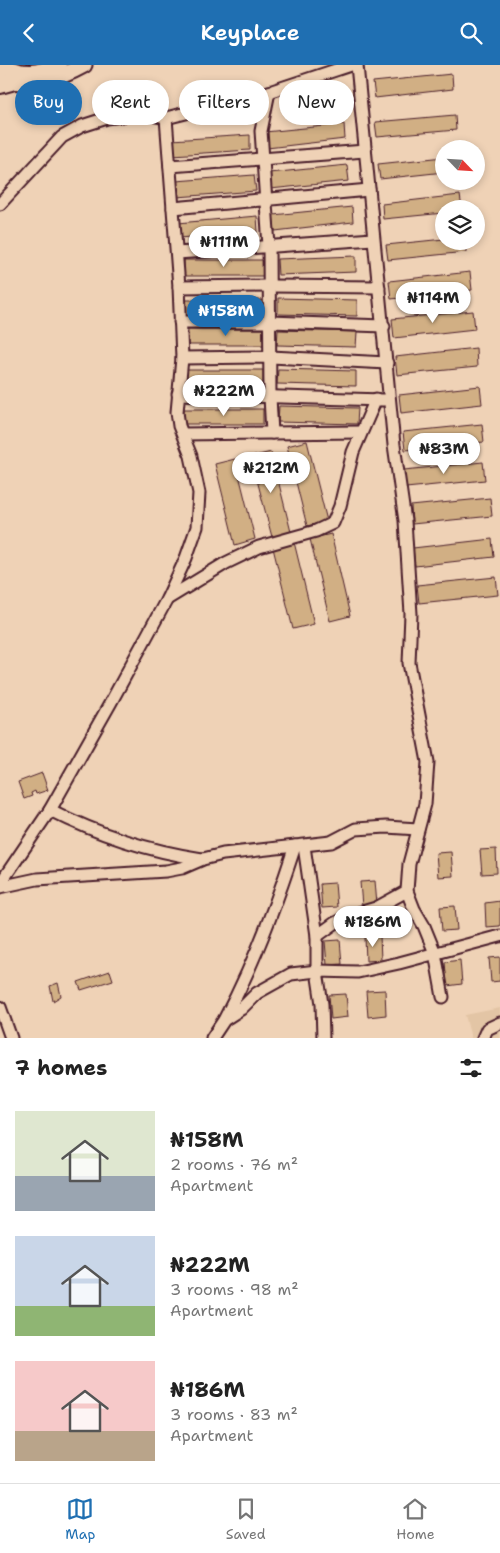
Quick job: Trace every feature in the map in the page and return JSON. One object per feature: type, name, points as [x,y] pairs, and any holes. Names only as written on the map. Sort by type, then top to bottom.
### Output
[{"type":"main road","points":[[2,65],[16,71],[30,73],[47,71],[59,65]]},
{"type":"main road","points":[[4,81],[38,83],[69,73],[84,65]]},
{"type":"street","points":[[269,92],[351,65]]},
{"type":"street","points":[[357,65],[373,239],[405,521],[411,614],[409,663],[428,762],[425,804],[409,864],[407,891],[435,953],[443,997]]},
{"type":"street","points":[[0,204],[62,137],[92,123]]},
{"type":"street","points":[[0,885],[50,810],[167,599],[186,558],[197,527],[199,493],[183,434],[179,426],[177,412],[182,358],[177,253],[167,125]]},
{"type":"street","points":[[262,125],[261,131],[267,199],[271,286],[270,397],[272,433]]},
{"type":"street","points":[[170,166],[364,151]]},
{"type":"street","points":[[173,208],[369,190]]},
{"type":"street","points":[[177,253],[373,239]]},
{"type":"street","points":[[179,287],[379,287]]},
{"type":"street","points":[[180,322],[270,322],[384,326]]},
{"type":"street","points":[[182,358],[271,357],[387,363]]},
{"type":"street","points":[[178,394],[390,400]]},
{"type":"street","points":[[167,599],[226,563],[259,547],[329,526],[333,523],[338,511],[353,451],[376,399]]},
{"type":"street","points":[[183,434],[361,432]]},
{"type":"street","points":[[50,810],[80,825],[104,834],[170,855],[203,859]]},
{"type":"street","points":[[0,885],[37,879],[166,871],[182,868],[203,859],[223,854],[331,843],[356,829],[386,827],[418,829]]},
{"type":"street","points":[[299,846],[317,936],[317,971],[322,1004],[323,1038]]},
{"type":"street","points":[[212,1038],[224,1020],[245,978],[299,846]]},
{"type":"street","points":[[317,936],[335,923],[352,915],[376,908],[407,891]]},
{"type":"street","points":[[224,1020],[241,1009],[257,993],[291,974],[317,971],[358,972],[500,936]]},
{"type":"street","points":[[245,978],[257,993]]},
{"type":"street","points":[[0,1007],[11,1038]]},
{"type":"street","points":[[483,1038],[487,1029],[500,1023]]},
{"type":"shaded area","points":[[500,1008],[500,1038],[471,1038],[465,1015]]},
{"type":"building","points":[[452,74],[453,89],[375,98],[373,82]]},
{"type":"building","points":[[455,115],[456,130],[377,137],[375,122]]},
{"type":"building","points":[[344,125],[345,139],[267,148],[265,132]]},
{"type":"building","points":[[250,135],[250,150],[172,155],[171,140]]},
{"type":"building","points":[[435,158],[435,173],[380,179],[378,164]]},
{"type":"building","points":[[347,165],[349,181],[270,189],[269,173]]},
{"type":"building","points":[[254,175],[256,191],[177,197],[176,181]]},
{"type":"building","points":[[460,195],[461,200],[435,200],[435,214],[383,219],[382,204]]},
{"type":"building","points":[[352,207],[353,222],[275,231],[273,215]]},
{"type":"building","points":[[257,216],[258,232],[179,238],[178,223]]},
{"type":"building","points":[[435,240],[435,250],[466,250],[466,252],[388,260],[386,245]]},
{"type":"building","points":[[356,256],[356,272],[278,275],[277,259]]},
{"type":"building","points":[[184,260],[263,260],[263,276],[184,276]]},
{"type":"building","points":[[470,272],[472,290],[391,299],[389,281]]},
{"type":"building","points":[[278,298],[357,300],[357,316],[278,314]]},
{"type":"building","points":[[183,300],[262,300],[262,316],[183,315]]},
{"type":"building","points":[[473,311],[475,329],[394,338],[392,319]]},
{"type":"building","points":[[186,329],[265,329],[265,345],[186,345]]},
{"type":"building","points":[[278,330],[357,332],[356,347],[277,345]]},
{"type":"building","points":[[476,348],[477,367],[397,375],[395,357]]},
{"type":"building","points":[[278,369],[356,371],[356,386],[277,384]]},
{"type":"building","points":[[184,370],[263,370],[263,386],[184,386]]},
{"type":"building","points":[[480,386],[482,404],[401,413],[399,395]]},
{"type":"building","points":[[279,406],[358,408],[357,424],[278,422]]},
{"type":"building","points":[[184,409],[263,409],[263,424],[184,424]]},
{"type":"building","points":[[482,424],[484,442],[405,450],[403,432]]},
{"type":"building","points":[[307,441],[327,521],[307,526],[287,446]]},
{"type":"building","points":[[271,452],[291,532],[272,537],[251,457]]},
{"type":"building","points":[[235,459],[255,539],[235,545],[215,464]]},
{"type":"building","points":[[483,462],[485,480],[406,488],[404,470]]},
{"type":"building","points":[[490,498],[492,516],[412,524],[411,506]]},
{"type":"building","points":[[331,534],[350,616],[330,621],[310,539]]},
{"type":"building","points":[[492,539],[494,557],[415,566],[413,548]]},
{"type":"building","points":[[294,542],[314,624],[293,629],[273,548]]},
{"type":"building","points":[[496,577],[498,595],[419,603],[417,585]]},
{"type":"building","points":[[42,773],[48,790],[36,794],[35,791],[31,793],[32,796],[24,799],[18,782]]},
{"type":"building","points":[[496,849],[497,873],[482,874],[480,850]]},
{"type":"building","points":[[451,852],[453,876],[438,877],[436,853]]},
{"type":"building","points":[[375,881],[377,905],[362,906],[360,882]]},
{"type":"building","points":[[335,883],[337,907],[322,908],[320,884]]},
{"type":"building","points":[[500,901],[500,926],[486,927],[485,903]]},
{"type":"building","points":[[455,906],[457,930],[442,931],[440,907]]},
{"type":"building","points":[[380,936],[381,960],[366,961],[365,937]]},
{"type":"building","points":[[340,940],[342,964],[327,965],[325,941]]},
{"type":"building","points":[[500,957],[500,981],[491,982],[489,958]]},
{"type":"building","points":[[460,960],[462,984],[447,986],[445,962]]},
{"type":"building","points":[[110,971],[113,980],[81,990],[78,982]]},
{"type":"building","points":[[58,983],[61,996],[53,1001],[50,986]]},
{"type":"building","points":[[385,990],[386,1015],[368,1017],[366,991]]},
{"type":"building","points":[[346,994],[348,1017],[331,1019],[329,995]]}]
